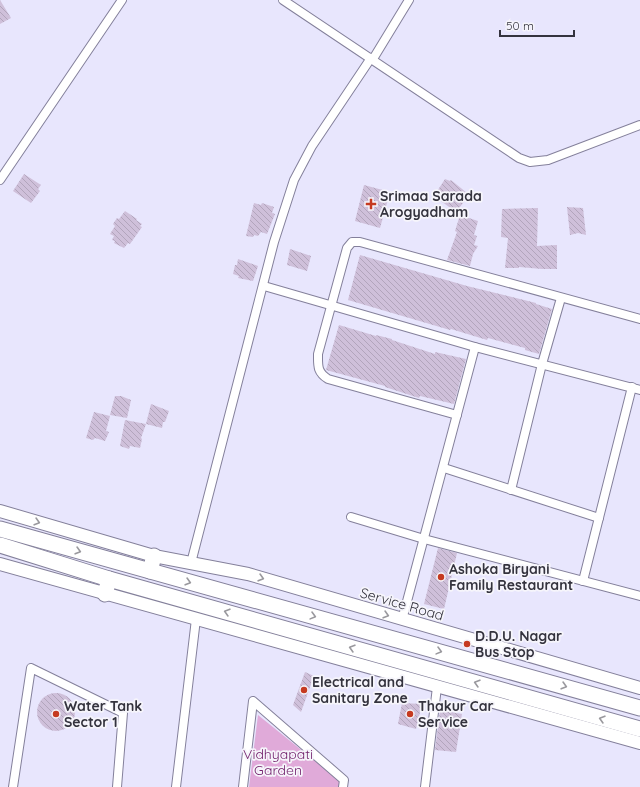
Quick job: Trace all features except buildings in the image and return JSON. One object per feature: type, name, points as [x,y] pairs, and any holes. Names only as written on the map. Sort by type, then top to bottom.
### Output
[{"type":"highway","points":[[0,528],[640,708]]},
{"type":"highway","points":[[0,545],[109,579],[640,729]]},
{"type":"highway","points":[[150,571],[154,556]]},
{"type":"highway","points":[[105,594],[109,579]]},
{"type":"street","points":[[0,180],[122,0]]},
{"type":"street","points":[[283,0],[519,158],[530,162],[548,160],[640,125]]},
{"type":"street","points":[[191,563],[264,286],[274,242],[294,180],[312,146],[372,59],[409,0]]},
{"type":"street","points":[[457,416],[328,379],[322,375],[318,368],[318,354],[347,248],[352,242],[360,242],[640,319]]},
{"type":"street","points":[[264,286],[475,347],[636,388],[599,518],[583,581]]},
{"type":"street","points":[[511,490],[542,364],[561,298]]},
{"type":"street","points":[[402,620],[444,468],[475,347]]},
{"type":"street","points":[[444,468],[599,518]]},
{"type":"street","name":"Service Road","points":[[0,511],[154,556],[248,574],[402,620],[639,685]]},
{"type":"street","points":[[351,517],[424,539],[640,596]]},
{"type":"street","points":[[0,564],[640,743]]},
{"type":"street","points":[[176,787],[196,620]]},
{"type":"street","points":[[13,787],[31,668],[124,713],[117,787]]},
{"type":"street","points":[[425,787],[437,686]]},
{"type":"street","points":[[243,787],[253,701],[344,780],[343,787]]},
{"type":"green space","name":"Vidhyapati Garden","points":[[258,715],[341,782],[341,787],[249,787]]},
{"type":"place","name":"Srimaa Sarada Arogyadham","points":[[371,204]]},
{"type":"place","name":"Ashoka Biryani Family Restaurant","points":[[441,577]]},
{"type":"place","name":"D.D.U. Nagar Bus Stop","points":[[467,644]]},
{"type":"place","name":"Electrical and Sanitary Zone","points":[[304,690]]},
{"type":"place","name":"Water Tank Sector 1","points":[[56,714]]},
{"type":"place","name":"Thakur Car Service","points":[[410,714]]}]
